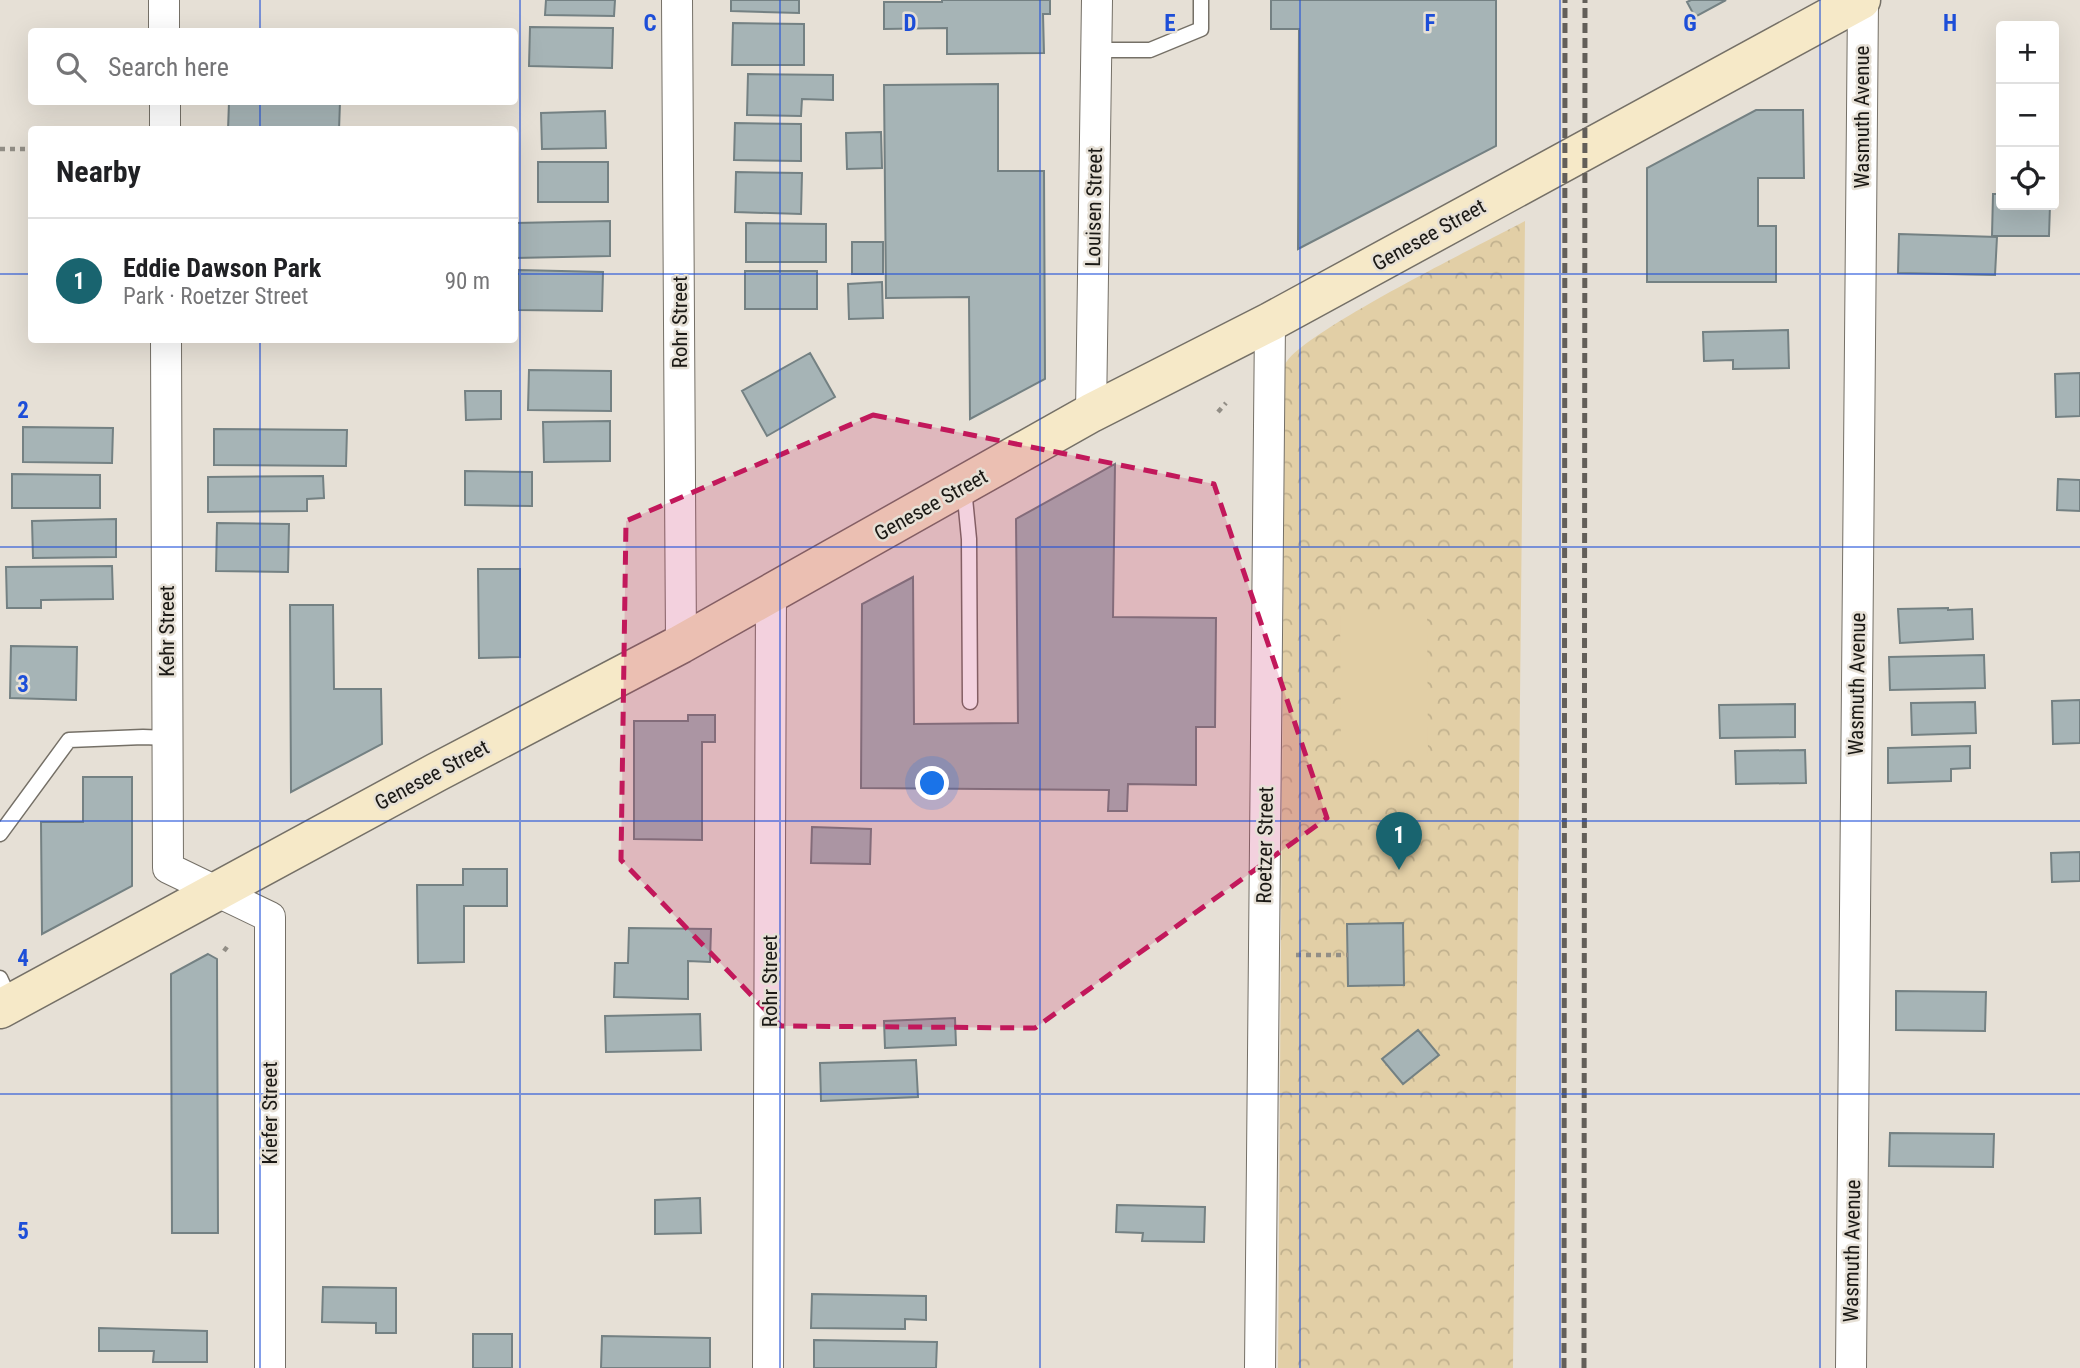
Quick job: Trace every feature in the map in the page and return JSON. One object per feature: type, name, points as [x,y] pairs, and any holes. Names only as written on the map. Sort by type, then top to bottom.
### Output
[{"type":"main road","name":"Genesee Street","points":[[4,997],[217,891],[681,644],[1091,413],[1270,323],[1862,0]]},
{"type":"street","points":[[164,0],[164,28]]},
{"type":"street","name":"Rohr Street","points":[[677,0],[681,644]]},
{"type":"street","name":"Louisen Street","points":[[1091,413],[1097,0]]},
{"type":"street","name":"Wasmuth Avenue","points":[[1851,1368],[1862,0]]},
{"type":"street","points":[[164,105],[165,126]]},
{"type":"street","name":"Roetzer Street","points":[[1260,1368],[1270,323]]},
{"type":"street","name":"Kehr Street","points":[[166,343],[168,868],[217,891]]},
{"type":"street","name":"Rohr Street","points":[[768,1368],[771,594]]},
{"type":"street","name":"Kiefer Street","points":[[217,891],[270,917],[271,1368]]},
{"type":"lane","points":[[1097,50],[1150,50],[1201,29],[1201,0]]},
{"type":"lane","points":[[964,486],[969,539],[970,702]]},
{"type":"lane","points":[[0,834],[69,740],[168,738]]},
{"type":"path","points":[[0,149],[28,149]]},
{"type":"path","points":[[1218,412],[1226,403]]},
{"type":"path","points":[[224,951],[230,943]]},
{"type":"path","points":[[1264,955],[1348,955]]},
{"type":"highlighted area","points":[[873,415],[1214,484],[1327,818],[1035,1028],[781,1026],[621,860],[626,521]]},
{"type":"green space","points":[[1525,221],[1513,1368],[1278,1368],[1285,365],[1297,351],[1355,312]]},
{"type":"green space","points":[[1340,611],[1427,611],[1428,759],[1341,759]]},
{"type":"building","points":[[546,0],[615,0],[614,16],[545,15]]},
{"type":"building","points":[[731,0],[799,0],[799,13],[731,11]]},
{"type":"building","points":[[1050,0],[1050,14],[1043,14],[1044,53],[947,54],[947,28],[884,29],[884,2]]},
{"type":"building","points":[[1271,0],[1496,0],[1496,146],[1298,249],[1299,29],[1271,29]]},
{"type":"building","points":[[1726,0],[1695,17],[1687,2]]},
{"type":"building","points":[[733,23],[804,24],[804,65],[732,65]]},
{"type":"building","points":[[530,27],[613,28],[612,68],[529,66]]},
{"type":"building","points":[[748,74],[833,75],[833,100],[802,99],[801,116],[747,115]]},
{"type":"building","points":[[998,84],[998,171],[1044,171],[1045,379],[970,419],[969,297],[886,298],[884,85]]},
{"type":"building","points":[[229,105],[340,105],[339,126],[228,126]]},
{"type":"building","points":[[1756,110],[1803,110],[1804,178],[1758,178],[1758,226],[1776,226],[1776,282],[1647,282],[1647,168]]},
{"type":"building","points":[[605,111],[606,148],[542,149],[541,113]]},
{"type":"building","points":[[735,123],[801,124],[801,161],[734,160]]},
{"type":"building","points":[[881,132],[882,168],[847,169],[846,133]]},
{"type":"building","points":[[538,162],[608,162],[608,202],[538,202]]},
{"type":"building","points":[[736,172],[802,173],[801,214],[735,212]]},
{"type":"building","points":[[1993,194],[1996,194],[1996,210],[2050,210],[2049,236],[1992,236]]},
{"type":"building","points":[[610,221],[610,256],[518,258],[518,223]]},
{"type":"building","points":[[746,223],[826,224],[826,262],[746,262]]},
{"type":"building","points":[[1899,234],[1997,237],[1995,275],[1898,273]]},
{"type":"building","points":[[852,242],[883,242],[883,274],[852,274]]},
{"type":"building","points":[[518,270],[603,272],[602,311],[518,310]]},
{"type":"building","points":[[745,271],[817,271],[817,309],[745,309]]},
{"type":"building","points":[[882,282],[883,318],[849,319],[848,284]]},
{"type":"building","points":[[1788,330],[1789,368],[1733,369],[1733,360],[1704,361],[1703,332]]},
{"type":"building","points":[[810,353],[835,397],[767,436],[742,391]]},
{"type":"building","points":[[529,370],[611,371],[611,411],[528,410]]},
{"type":"building","points":[[2080,373],[2080,416],[2056,417],[2055,374]]},
{"type":"building","points":[[465,391],[501,391],[501,419],[466,420]]},
{"type":"building","points":[[610,421],[610,461],[544,462],[543,422]]},
{"type":"building","points":[[23,427],[113,428],[112,463],[23,462]]},
{"type":"building","points":[[214,429],[347,430],[346,466],[214,465]]},
{"type":"building","points":[[1115,464],[1113,617],[1216,618],[1215,727],[1196,727],[1196,785],[1128,784],[1127,811],[1108,811],[1109,790],[861,788],[862,604],[913,577],[914,724],[1018,723],[1016,519]]},
{"type":"building","points":[[465,471],[532,472],[532,506],[465,505]]},
{"type":"building","points":[[12,474],[100,475],[100,508],[12,508]]},
{"type":"building","points":[[323,476],[324,498],[307,499],[307,511],[208,512],[208,477]]},
{"type":"building","points":[[2058,479],[2080,480],[2080,511],[2057,510]]},
{"type":"building","points":[[116,519],[116,557],[33,558],[32,521]]},
{"type":"building","points":[[217,523],[289,524],[288,572],[216,571]]},
{"type":"building","points":[[112,566],[113,599],[41,600],[41,608],[7,608],[6,567]]},
{"type":"building","points":[[478,569],[520,569],[520,657],[479,658]]},
{"type":"building","points":[[290,605],[333,605],[334,689],[381,689],[382,744],[291,792]]},
{"type":"building","points":[[1898,609],[1972,609],[1973,639],[1900,643]]},
{"type":"building","points":[[11,646],[77,647],[76,700],[10,698]]},
{"type":"building","points":[[1984,655],[1985,688],[1890,690],[1889,657]]},
{"type":"building","points":[[2080,700],[2080,743],[2053,744],[2052,701]]},
{"type":"building","points":[[1975,702],[1976,733],[1912,735],[1911,703]]},
{"type":"building","points":[[1795,704],[1795,737],[1720,738],[1719,705]]},
{"type":"building","points":[[688,715],[715,715],[715,742],[702,742],[702,840],[634,839],[634,721],[688,721]]},
{"type":"building","points":[[1970,746],[1970,768],[1951,769],[1951,781],[1888,783],[1888,748]]},
{"type":"building","points":[[1805,750],[1806,783],[1736,784],[1735,751]]},
{"type":"building","points":[[83,777],[132,777],[132,886],[42,934],[41,822],[83,822]]},
{"type":"building","points":[[812,827],[871,829],[870,864],[811,863]]},
{"type":"building","points":[[2080,852],[2080,881],[2052,882],[2051,853]]},
{"type":"building","points":[[463,869],[507,869],[507,906],[464,906],[464,962],[418,963],[417,885],[463,885]]},
{"type":"building","points":[[1403,923],[1404,985],[1348,986],[1347,924]]},
{"type":"building","points":[[629,928],[711,929],[710,962],[688,961],[688,999],[614,997],[615,963],[628,963]]},
{"type":"building","points":[[208,954],[217,959],[218,1233],[172,1233],[171,974]]},
{"type":"building","points":[[1896,991],[1986,992],[1985,1031],[1896,1030]]},
{"type":"building","points":[[700,1014],[701,1050],[606,1052],[605,1016]]},
{"type":"building","points":[[955,1018],[956,1045],[885,1048],[884,1021]]},
{"type":"building","points":[[1418,1030],[1439,1055],[1403,1084],[1382,1059]]},
{"type":"building","points":[[916,1060],[918,1097],[821,1101],[820,1063]]},
{"type":"building","points":[[1890,1133],[1994,1134],[1993,1167],[1889,1166]]},
{"type":"building","points":[[700,1198],[701,1233],[655,1234],[655,1200]]},
{"type":"building","points":[[1117,1205],[1205,1207],[1204,1242],[1142,1241],[1143,1233],[1116,1232]]},
{"type":"building","points":[[323,1287],[396,1288],[396,1333],[376,1333],[376,1323],[322,1322]]},
{"type":"building","points":[[812,1294],[926,1296],[926,1320],[905,1319],[905,1329],[811,1328]]},
{"type":"building","points":[[99,1328],[207,1331],[207,1362],[153,1362],[154,1351],[99,1351]]},
{"type":"building","points":[[473,1334],[512,1334],[512,1368],[473,1368]]},
{"type":"building","points":[[602,1336],[710,1338],[710,1368],[601,1368]]},
{"type":"building","points":[[814,1340],[937,1342],[936,1368],[814,1368]]},
{"type":"railway","points":[[1564,1368],[1565,0]]},
{"type":"railway","points":[[1584,1368],[1585,0]]},
{"type":"place","name":"Eddie Dawson Park","points":[[1399,870]]}]
